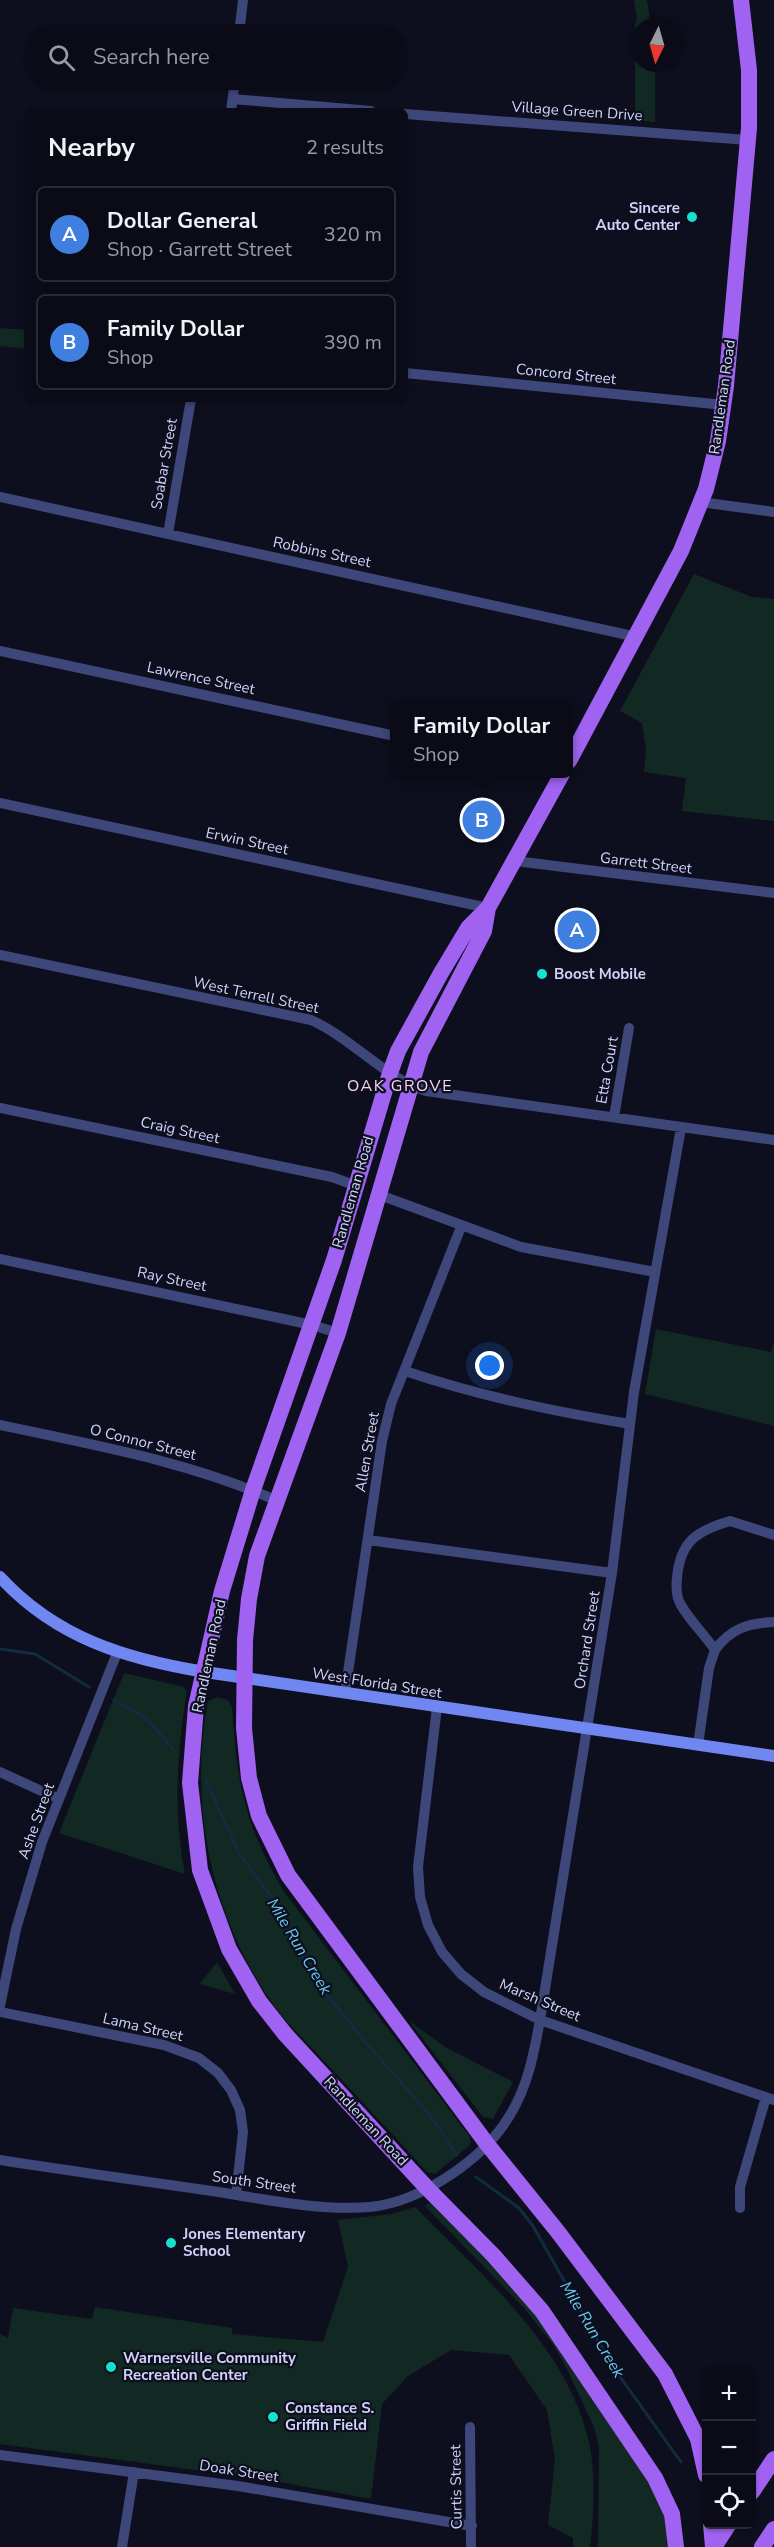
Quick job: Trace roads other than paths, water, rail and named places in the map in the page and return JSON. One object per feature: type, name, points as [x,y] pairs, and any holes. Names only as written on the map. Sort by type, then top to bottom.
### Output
[{"type":"main road","name":"Randleman Road","points":[[573,754],[681,551],[714,460],[724,405],[748,140],[749,70],[741,0]]},
{"type":"main road","name":"Randleman Road","points":[[560,778],[488,908],[468,928],[398,1051],[354,1185],[312,1325],[253,1490],[222,1591],[196,1706],[190,1783],[200,1870],[229,1949],[259,2001],[285,2034],[427,2188],[494,2256],[542,2311],[655,2478],[672,2514],[676,2547]]},
{"type":"main road","name":"Randleman Road","points":[[488,908],[484,931],[421,1052],[377,1194],[338,1333],[256,1556],[249,1599],[244,1728],[249,1778],[259,1816],[273,1849],[288,1875],[487,2144],[558,2232],[665,2374],[698,2439],[702,2456]]},
{"type":"main road","name":"West Florida Street","points":[[0,1577],[51,1620],[117,1653],[205,1672],[774,1756]]},
{"type":"main road","points":[[756,2483],[774,2459]]},
{"type":"main road","points":[[711,2529],[713,2547]]},
{"type":"main road","points":[[713,2547],[726,2529]]},
{"type":"main road","points":[[762,2547],[774,2529]]},
{"type":"street","points":[[241,24],[243,0]]},
{"type":"street","points":[[232,108],[234,90]]},
{"type":"street","points":[[233,99],[336,108]]},
{"type":"street","name":"Village Green Drive","points":[[408,114],[748,140]]},
{"type":"street","name":"Concord Street","points":[[408,374],[724,405]]},
{"type":"street","name":"Soabar Street","points":[[168,534],[190,402]]},
{"type":"street","name":"Robbins Street","points":[[0,497],[637,637]]},
{"type":"street","points":[[700,502],[774,512]]},
{"type":"street","name":"Lawrence Street","points":[[0,651],[390,735]]},
{"type":"street","name":"Erwin Street","points":[[0,803],[488,908]]},
{"type":"street","name":"Garrett Street","points":[[515,861],[774,893]]},
{"type":"street","name":"West Terrell Street","points":[[0,955],[311,1020],[333,1030],[410,1086],[426,1091],[774,1140]]},
{"type":"street","name":"Etta Court","points":[[614,1118],[629,1029]]},
{"type":"street","name":"Craig Street","points":[[0,1107],[332,1178],[354,1185]]},
{"type":"street","name":"Orchard Street","points":[[487,2144],[510,2116],[524,2087],[540,2020],[589,1728],[612,1573],[630,1424],[681,1128]]},
{"type":"street","points":[[377,1194],[520,1247],[655,1272]]},
{"type":"street","name":"Allen Street","points":[[345,1693],[382,1441],[391,1404],[461,1227]]},
{"type":"street","name":"Ray Street","points":[[0,1258],[312,1325],[338,1333]]},
{"type":"street","points":[[405,1371],[464,1391],[525,1406],[630,1424]]},
{"type":"street","name":"O Connor Street","points":[[0,1425],[140,1455],[216,1476],[275,1500]]},
{"type":"street","points":[[715,1650],[680,1605],[676,1590],[679,1560],[684,1548],[697,1535],[729,1521],[774,1535]]},
{"type":"street","points":[[368,1539],[612,1573]]},
{"type":"street","points":[[698,1745],[709,1668],[715,1650],[733,1631],[748,1624],[774,1622]]},
{"type":"street","name":"Ashe Street","points":[[0,2006],[16,1929],[42,1842],[117,1653]]},
{"type":"street","name":"Marsh Street","points":[[437,1707],[418,1868],[420,1897],[428,1925],[442,1952],[461,1974],[484,1992],[540,2020],[770,2098]]},
{"type":"street","points":[[0,1772],[60,1799]]},
{"type":"street","name":"Lama Street","points":[[0,2012],[164,2045],[199,2058],[218,2073],[231,2090],[240,2110],[243,2132],[236,2195]]},
{"type":"street","points":[[740,2208],[740,2187],[747,2160],[770,2098]]},
{"type":"street","name":"South Street","points":[[0,2160],[236,2195],[348,2208],[373,2206],[402,2199],[427,2188],[445,2179],[487,2144]]},
{"type":"street","name":"Curtis Street","points":[[470,2427],[471,2547]]},
{"type":"street","name":"Doak Street","points":[[0,2455],[249,2488],[472,2526]]},
{"type":"street","points":[[122,2547],[134,2472]]},
{"type":"waterway","name":"Mile Run Creek","points":[[0,1649],[35,1654],[89,1687]]},
{"type":"waterway","name":"Mile Run Creek","points":[[114,1700],[146,1718],[173,1749]]},
{"type":"waterway","name":"Mile Run Creek","points":[[206,1781],[239,1853],[272,1898],[290,1936],[318,1984],[430,2115],[457,2155]]},
{"type":"waterway","name":"Mile Run Creek","points":[[476,2177],[519,2208],[533,2226],[613,2367],[681,2462]]},
{"type":"place","name":"Sincere Auto Center","points":[[692,217]]},
{"type":"place","name":"Family Dollar","points":[[482,820]]},
{"type":"place","name":"Dollar General","points":[[577,930]]},
{"type":"place","name":"Boost Mobile","points":[[542,974]]},
{"type":"place","name":"Jones Elementary School","points":[[171,2243]]},
{"type":"place","name":"Warnersville Community Recreation Center","points":[[111,2367]]},
{"type":"place","name":"Constance S. Griffin Field","points":[[273,2417]]},
{"type":"district","name":"OAK GROVE","points":[[400,1085]]}]
